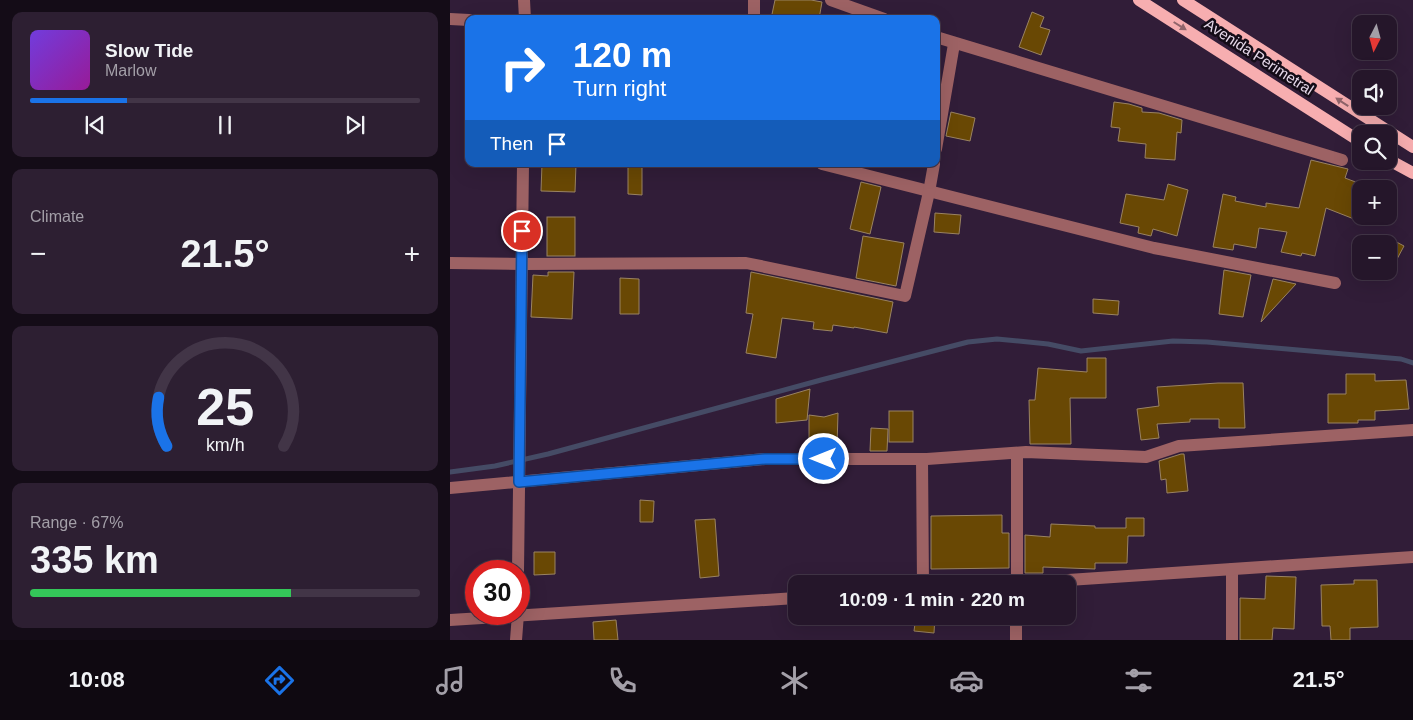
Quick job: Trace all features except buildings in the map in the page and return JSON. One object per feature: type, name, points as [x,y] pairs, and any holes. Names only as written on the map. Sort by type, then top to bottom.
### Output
[{"type":"main road","name":"Avenida Perimetral","points":[[1139,0],[1352,136]]},
{"type":"main road","name":"Avenida Perimetral","points":[[1182,0],[1413,147]]},
{"type":"main road","points":[[1397,164],[1413,173]]},
{"type":"street","points":[[524,0],[526,15]]},
{"type":"street","points":[[754,0],[754,15]]},
{"type":"street","points":[[831,0],[873,15]]},
{"type":"street","points":[[450,20],[465,20]]},
{"type":"street","points":[[940,39],[1342,160]]},
{"type":"street","points":[[940,126],[954,44]]},
{"type":"street","points":[[518,560],[523,167]]},
{"type":"street","points":[[833,167],[1154,248],[1335,283]]},
{"type":"street","points":[[450,263],[746,263],[905,296],[933,167]]},
{"type":"street","points":[[450,488],[765,459],[922,459],[1017,453],[1146,457],[1180,446],[1413,430]]},
{"type":"street","points":[[1017,453],[1017,575]]},
{"type":"street","points":[[922,459],[923,575]]},
{"type":"street","points":[[1076,579],[1413,557]]},
{"type":"street","points":[[1232,569],[1232,640]]},
{"type":"street","points":[[530,614],[788,598]]},
{"type":"street","points":[[450,620],[465,619]]},
{"type":"street","points":[[516,640],[517,625]]},
{"type":"street","points":[[1016,625],[1016,640]]},
{"type":"waterway","points":[[450,472],[495,466],[548,454],[968,342],[997,339],[1048,344],[1081,351],[1173,341],[1207,342],[1401,359],[1413,363]]},
{"type":"route","points":[[522,231],[519,482],[765,459],[824,459]]}]
